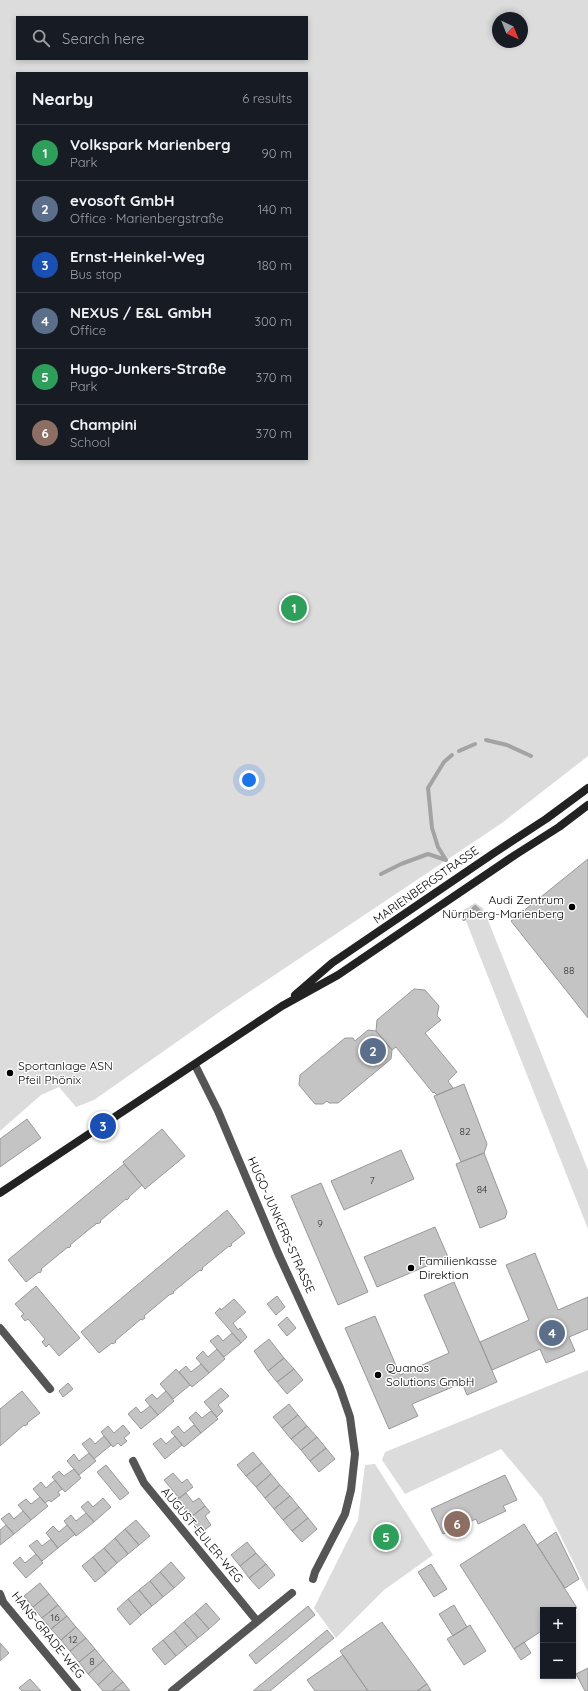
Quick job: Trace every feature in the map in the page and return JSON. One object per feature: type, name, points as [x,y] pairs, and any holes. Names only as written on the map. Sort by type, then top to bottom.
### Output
[{"type":"main road","name":"MARIENBERGSTRASSE","points":[[282,1006],[332,963],[546,819],[588,788]]},
{"type":"main road","name":"MARIENBERGSTRASSE","points":[[0,1193],[282,1006],[338,975],[515,854],[559,827],[588,805]]},
{"type":"street","name":"HUGO-JUNKERS-STRASSE","points":[[195,1065],[221,1117],[278,1253],[340,1388],[350,1417],[355,1454],[351,1490],[345,1514],[315,1572],[313,1579]]},
{"type":"street","points":[[0,1328],[50,1389]]},
{"type":"street","name":"AUGUST-EULER-WEG","points":[[133,1461],[144,1483],[257,1621]]},
{"type":"street","points":[[172,1691],[292,1593]]},
{"type":"street","name":"HANS-GRADE-WEG","points":[[0,1594],[3,1602],[77,1691]]},
{"type":"shaded area","points":[[0,0],[588,0],[588,756],[502,823],[228,1006],[94,1100],[76,1107],[59,1087],[41,1095],[0,1131]]},
{"type":"shaded area","points":[[475,903],[483,908],[588,1170],[588,1229],[462,911]]},
{"type":"shaded area","points":[[588,1370],[588,1592],[542,1498],[501,1449],[405,1494],[382,1460],[385,1452]]},
{"type":"shaded area","points":[[375,1464],[433,1555],[384,1590],[336,1638],[314,1608],[358,1520],[365,1465]]},
{"type":"building","points":[[588,859],[588,1018],[511,921]]},
{"type":"building","points":[[414,989],[425,990],[439,1006],[437,1016],[441,1020],[425,1033],[457,1072],[448,1081],[453,1088],[437,1095],[434,1092],[433,1093],[396,1047],[392,1050],[376,1031],[377,1020]]},
{"type":"building","points":[[368,1030],[376,1031],[392,1050],[391,1059],[338,1103],[329,1103],[327,1101],[323,1104],[315,1104],[299,1085],[300,1075],[345,1038],[353,1038],[355,1041]]},
{"type":"building","points":[[464,1084],[487,1144],[484,1153],[461,1162],[434,1096]]},
{"type":"building","points":[[27,1119],[41,1138],[0,1167],[0,1139]]},
{"type":"building","points":[[162,1129],[185,1156],[145,1189],[123,1162]]},
{"type":"building","points":[[401,1150],[414,1179],[344,1210],[331,1181]]},
{"type":"building","points":[[484,1153],[507,1212],[505,1218],[480,1228],[456,1164]]},
{"type":"building","points":[[124,1164],[142,1185],[127,1200],[126,1199],[100,1221],[101,1222],[98,1224],[97,1223],[70,1245],[71,1246],[69,1248],[68,1247],[41,1269],[42,1270],[40,1273],[39,1272],[26,1282],[8,1260]]},
{"type":"building","points":[[321,1183],[368,1292],[338,1305],[291,1196]]},
{"type":"building","points":[[227,1210],[245,1233],[231,1244],[232,1245],[230,1247],[229,1246],[202,1268],[203,1269],[201,1271],[200,1270],[173,1292],[174,1293],[169,1295],[144,1316],[145,1318],[142,1320],[141,1319],[115,1341],[116,1342],[113,1344],[112,1343],[99,1353],[81,1332]]},
{"type":"building","points":[[435,1227],[448,1257],[377,1287],[364,1257]]},
{"type":"building","points":[[535,1253],[558,1310],[588,1297],[588,1329],[569,1337],[575,1351],[546,1363],[540,1349],[492,1370],[480,1342],[529,1320],[506,1265]]},
{"type":"building","points":[[454,1282],[497,1382],[467,1395],[462,1383],[412,1404],[418,1416],[389,1429],[345,1328],[375,1316],[400,1375],[449,1353],[424,1295]]},
{"type":"building","points":[[36,1286],[80,1338],[59,1356],[49,1344],[46,1347],[42,1342],[45,1339],[28,1319],[25,1321],[21,1316],[24,1314],[15,1304]]},
{"type":"building","points":[[277,1296],[285,1307],[276,1315],[267,1304]]},
{"type":"building","points":[[234,1299],[246,1312],[233,1323],[238,1330],[240,1328],[247,1337],[241,1343],[215,1313]]},
{"type":"building","points":[[287,1317],[296,1328],[287,1336],[278,1325]]},
{"type":"building","points":[[232,1333],[241,1343],[224,1357],[210,1341],[218,1335],[223,1341]]},
{"type":"building","points":[[269,1339],[284,1358],[268,1371],[254,1351]]},
{"type":"building","points":[[217,1349],[225,1359],[209,1373],[196,1358],[203,1351],[208,1357]]},
{"type":"building","points":[[284,1358],[294,1369],[277,1382],[268,1371]]},
{"type":"building","points":[[201,1364],[209,1373],[192,1387],[179,1372],[186,1366],[191,1372]]},
{"type":"building","points":[[176,1369],[190,1385],[173,1399],[160,1384]]},
{"type":"building","points":[[294,1369],[303,1380],[287,1394],[277,1382]]},
{"type":"building","points":[[68,1383],[73,1389],[63,1397],[59,1391]]},
{"type":"building","points":[[221,1388],[229,1396],[218,1405],[223,1411],[217,1417],[204,1402]]},
{"type":"building","points":[[22,1391],[40,1413],[0,1446],[0,1409]]},
{"type":"building","points":[[166,1391],[174,1401],[158,1415],[145,1400],[152,1394],[157,1399]]},
{"type":"building","points":[[289,1404],[298,1415],[282,1428],[273,1417]]},
{"type":"building","points":[[150,1406],[158,1415],[141,1429],[128,1414],[136,1407],[141,1413]]},
{"type":"building","points":[[211,1411],[218,1419],[201,1433],[189,1418],[196,1412],[202,1418]]},
{"type":"building","points":[[298,1415],[307,1426],[291,1439],[282,1428]]},
{"type":"building","points":[[123,1425],[130,1433],[124,1438],[127,1441],[121,1446],[118,1443],[113,1447],[101,1432],[108,1426],[114,1433]]},
{"type":"building","points":[[194,1425],[201,1433],[184,1447],[171,1432],[178,1426],[184,1433]]},
{"type":"building","points":[[307,1426],[317,1437],[301,1450],[291,1439]]},
{"type":"building","points":[[104,1436],[111,1445],[94,1459],[82,1444],[90,1438],[95,1444]]},
{"type":"building","points":[[175,1436],[182,1445],[165,1459],[153,1444],[161,1438],[166,1444]]},
{"type":"building","points":[[317,1437],[326,1448],[310,1461],[301,1450]]},
{"type":"building","points":[[326,1448],[335,1459],[319,1472],[310,1461]]},
{"type":"building","points":[[253,1452],[262,1463],[246,1476],[237,1465]]},
{"type":"building","points":[[89,1453],[96,1461],[79,1475],[67,1461],[74,1454],[79,1461]]},
{"type":"building","points":[[262,1463],[271,1474],[256,1487],[246,1476]]},
{"type":"building","points":[[106,1465],[129,1493],[120,1500],[97,1472]]},
{"type":"building","points":[[74,1469],[81,1478],[65,1492],[52,1477],[59,1471],[64,1476]]},
{"type":"building","points":[[173,1473],[182,1483],[187,1479],[193,1487],[179,1498],[164,1480]]},
{"type":"building","points":[[271,1474],[280,1485],[265,1498],[256,1487]]},
{"type":"building","points":[[505,1475],[517,1500],[503,1506],[506,1511],[478,1524],[476,1519],[443,1534],[431,1509]]},
{"type":"building","points":[[55,1480],[62,1489],[58,1492],[60,1495],[51,1502],[49,1500],[45,1503],[33,1489],[41,1482],[46,1488]]},
{"type":"building","points":[[280,1485],[290,1496],[274,1509],[265,1498]]},
{"type":"building","points":[[186,1493],[193,1502],[199,1498],[205,1506],[191,1517],[177,1500]]},
{"type":"building","points":[[290,1496],[299,1507],[283,1520],[274,1509]]},
{"type":"building","points":[[40,1497],[48,1506],[31,1520],[18,1505],[26,1499],[31,1504]]},
{"type":"building","points":[[103,1498],[111,1507],[94,1522],[81,1507],[88,1501],[93,1507]]},
{"type":"building","points":[[205,1506],[210,1512],[205,1516],[211,1525],[202,1532],[190,1518]]},
{"type":"building","points":[[299,1507],[308,1518],[292,1531],[283,1520]]},
{"type":"building","points":[[23,1511],[31,1520],[14,1534],[1,1519],[9,1513],[14,1519]]},
{"type":"building","points":[[86,1513],[94,1522],[76,1536],[64,1521],[71,1515],[76,1521]]},
{"type":"building","points":[[308,1518],[317,1529],[302,1542],[292,1531]]},
{"type":"building","points":[[136,1520],[150,1536],[139,1545],[125,1529]]},
{"type":"building","points":[[524,1524],[577,1608],[540,1607],[540,1632],[514,1649],[460,1565]]},
{"type":"building","points":[[6,1525],[14,1534],[0,1545],[0,1530]]},
{"type":"building","points":[[67,1525],[75,1534],[58,1548],[46,1533],[53,1526],[59,1532]]},
{"type":"building","points":[[125,1529],[139,1545],[128,1554],[115,1538]]},
{"type":"building","points":[[556,1532],[579,1579],[565,1588],[537,1545]]},
{"type":"building","points":[[115,1538],[128,1554],[117,1563],[104,1548]]},
{"type":"building","points":[[51,1539],[58,1548],[42,1561],[29,1546],[37,1540],[42,1546]]},
{"type":"building","points":[[247,1542],[256,1553],[240,1566],[231,1555]]},
{"type":"building","points":[[104,1548],[117,1563],[106,1573],[93,1557]]},
{"type":"building","points":[[256,1553],[266,1564],[249,1578],[240,1566]]},
{"type":"building","points":[[36,1554],[43,1563],[26,1578],[13,1563],[20,1557],[25,1563]]},
{"type":"building","points":[[93,1557],[106,1573],[95,1582],[82,1566]]},
{"type":"building","points":[[171,1562],[185,1578],[174,1588],[160,1572]]},
{"type":"building","points":[[266,1564],[275,1575],[259,1589],[249,1578]]},
{"type":"building","points":[[431,1564],[447,1589],[434,1597],[418,1572]]},
{"type":"building","points":[[160,1572],[174,1588],[163,1597],[150,1581]]},
{"type":"building","points":[[150,1581],[163,1597],[152,1606],[139,1590]]},
{"type":"building","points":[[40,1583],[49,1594],[33,1607],[24,1596]]},
{"type":"building","points":[[139,1590],[152,1606],[141,1615],[128,1599]]},
{"type":"building","points":[[49,1594],[58,1605],[42,1618],[33,1607]]},
{"type":"building","points":[[128,1599],[141,1615],[130,1625],[117,1609]]},
{"type":"building","points":[[206,1603],[220,1619],[209,1629],[195,1613]]},
{"type":"building","points":[[58,1605],[67,1616],[51,1629],[42,1618]]},
{"type":"building","points":[[454,1605],[467,1627],[453,1636],[439,1614]]},
{"type":"building","points":[[308,1606],[315,1615],[256,1664],[249,1655]]},
{"type":"building","points":[[195,1613],[209,1629],[198,1638],[184,1622]]},
{"type":"building","points":[[67,1616],[76,1627],[61,1640],[51,1629]]},
{"type":"building","points":[[184,1622],[198,1638],[187,1647],[174,1631]]},
{"type":"building","points":[[382,1622],[427,1684],[417,1691],[368,1691],[340,1651]]},
{"type":"building","points":[[470,1625],[486,1651],[464,1665],[447,1639]]},
{"type":"building","points":[[76,1627],[86,1638],[70,1651],[61,1640]]},
{"type":"building","points":[[327,1630],[334,1638],[270,1691],[253,1691]]},
{"type":"building","points":[[174,1631],[187,1647],[176,1656],[163,1640]]},
{"type":"building","points":[[86,1638],[95,1649],[79,1662],[70,1651]]},
{"type":"building","points":[[163,1640],[176,1656],[165,1665],[152,1649]]},
{"type":"building","points":[[524,1642],[531,1653],[521,1660],[514,1649]]},
{"type":"building","points":[[0,1643],[9,1653],[0,1661]]},
{"type":"building","points":[[95,1649],[104,1660],[88,1674],[79,1662]]},
{"type":"building","points":[[343,1655],[368,1691],[315,1691],[307,1680]]},
{"type":"building","points":[[104,1660],[113,1671],[98,1685],[88,1674]]},
{"type":"building","points":[[588,1668],[588,1691],[585,1691],[576,1674]]},
{"type":"building","points":[[113,1671],[123,1682],[112,1691],[103,1691],[98,1685]]},
{"type":"building","points":[[30,1679],[41,1691],[22,1691],[19,1688]]},
{"type":"building","points":[[123,1682],[130,1691],[112,1691]]},
{"type":"building","points":[[427,1684],[431,1691],[417,1691]]},
{"type":"waterway","points":[[486,740],[507,745],[531,756]]},
{"type":"waterway","points":[[459,751],[475,744]]},
{"type":"waterway","points":[[446,860],[438,847],[432,828],[428,788],[444,762],[452,755]]},
{"type":"waterway","points":[[381,874],[401,864],[428,854],[446,860]]},
{"type":"waterway","points":[[464,919],[475,907],[481,913]]},
{"type":"place","name":"Volkspark Marienberg","points":[[294,608]]},
{"type":"place","name":"Audi Zentrum Nürnberg-Marienberg","points":[[572,907]]},
{"type":"place","name":"evosoft GmbH","points":[[373,1051]]},
{"type":"place","name":"Sportanlage ASN Pfeil Phönix","points":[[10,1073]]},
{"type":"place","name":"Ernst-Heinkel-Weg","points":[[103,1126]]},
{"type":"place","name":"Familienkasse Direktion","points":[[411,1268]]},
{"type":"place","name":"NEXUS / E&L GmbH","points":[[552,1333]]},
{"type":"place","name":"Quanos Solutions GmbH","points":[[378,1375]]},
{"type":"place","name":"Champini","points":[[457,1524]]},
{"type":"place","name":"Hugo-Junkers-Straße","points":[[386,1537]]}]
